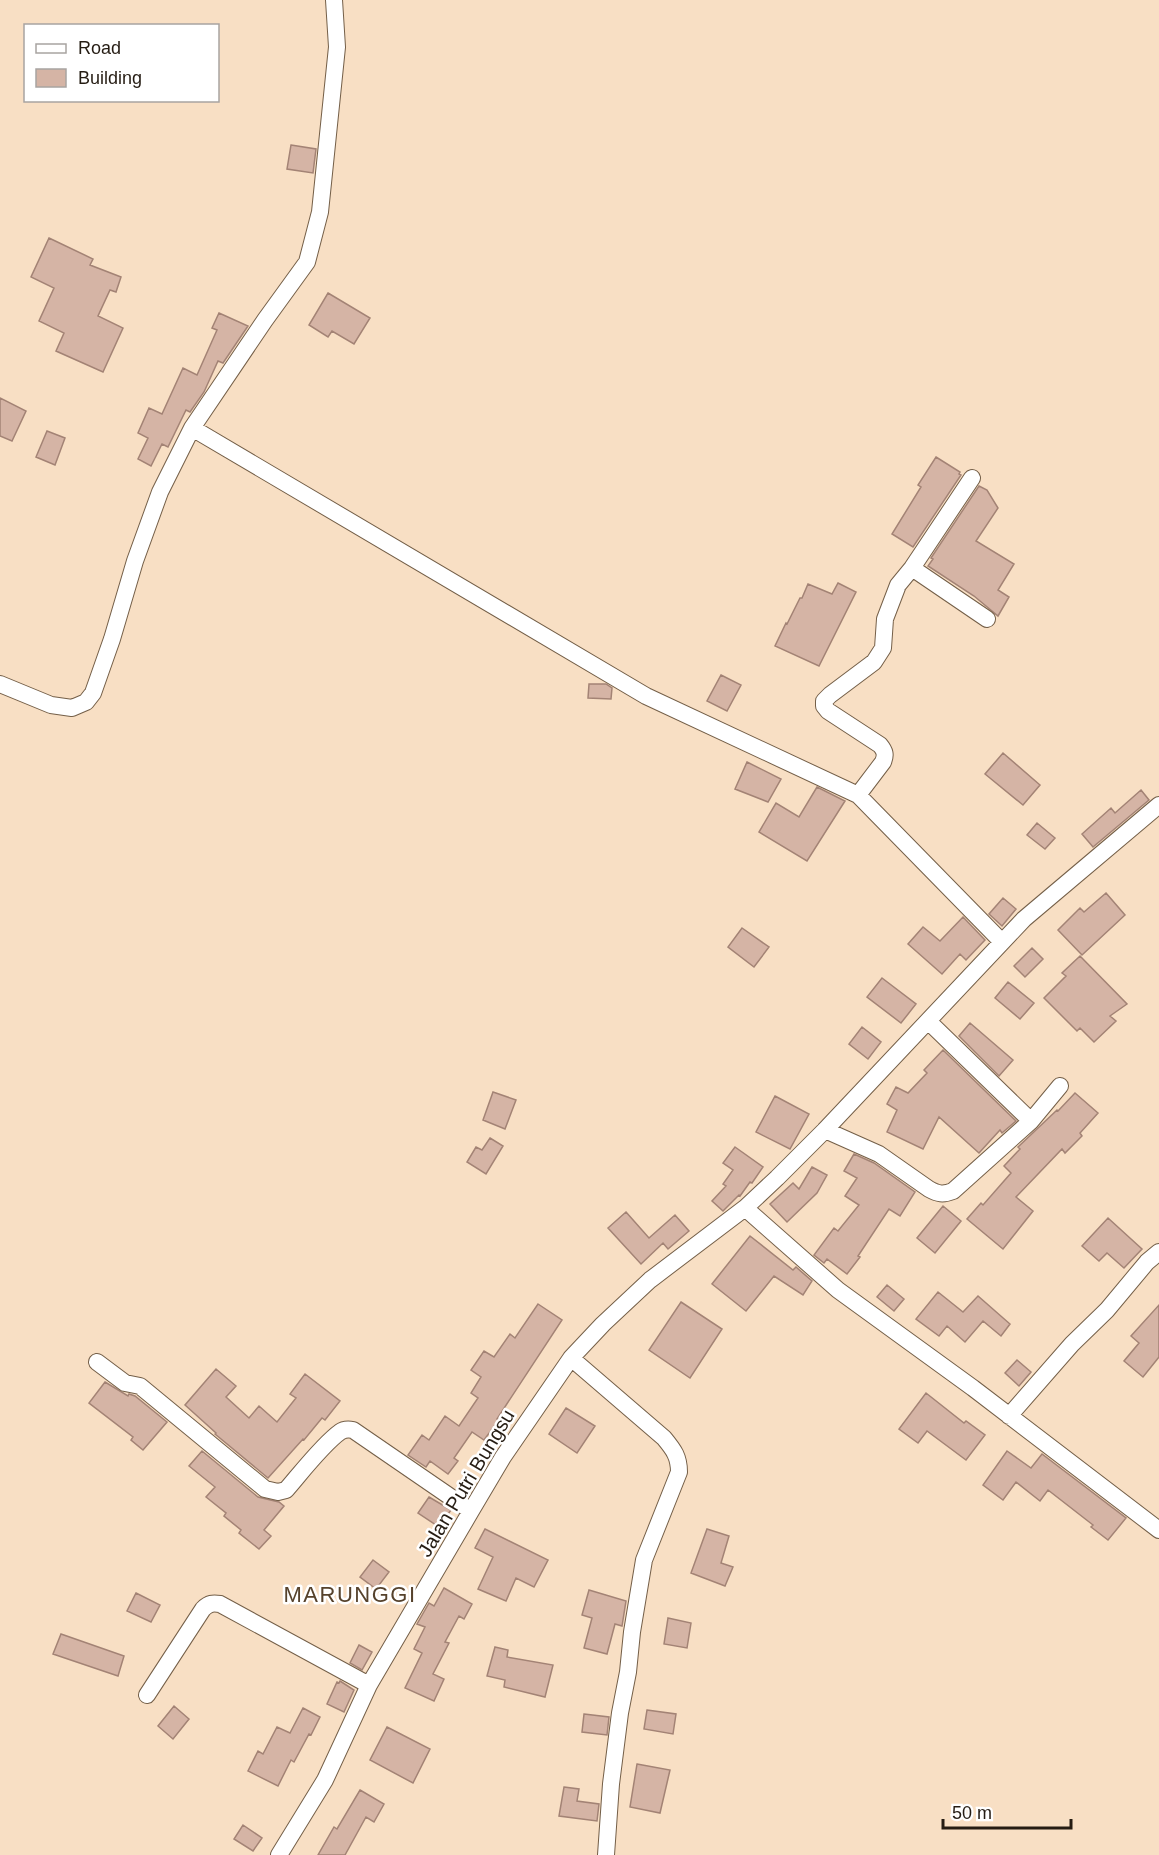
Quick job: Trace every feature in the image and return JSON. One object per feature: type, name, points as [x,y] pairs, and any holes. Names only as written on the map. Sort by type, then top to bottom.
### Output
[{"type":"street","points":[[0,684],[51,705],[72,708],[86,702],[93,693],[135,561],[160,492],[192,428],[307,262],[320,212],[337,47],[334,0]]},
{"type":"street","points":[[192,428],[646,696],[858,795],[1002,942]]},
{"type":"street","points":[[858,795],[883,762],[884,750],[880,745],[828,711],[824,706],[824,701],[830,694],[874,662],[883,648],[885,619],[898,585],[912,568],[972,477]]},
{"type":"street","points":[[912,568],[987,619]]},
{"type":"street","name":"Jalan Putri Bungsu","points":[[279,1855],[325,1780],[369,1686],[471,1511],[503,1457],[571,1358],[650,1280],[744,1208],[825,1130],[1024,919],[1159,805]]},
{"type":"street","points":[[928,1021],[1030,1121]]},
{"type":"street","points":[[825,1130],[879,1154],[929,1190],[937,1194],[946,1194],[953,1191],[1030,1121],[1060,1086]]},
{"type":"street","points":[[744,1208],[838,1290],[1159,1530]]},
{"type":"street","points":[[1009,1416],[1072,1344],[1107,1310],[1147,1262],[1159,1252]]},
{"type":"street","points":[[571,1358],[664,1438],[679,1460],[679,1472],[644,1560],[620,1713],[611,1784],[606,1855]]},
{"type":"street","points":[[98,1362],[125,1383],[140,1386],[265,1489],[278,1492],[286,1490],[332,1439],[347,1429],[353,1430],[471,1511]]},
{"type":"street","points":[[147,1695],[202,1609],[214,1603],[220,1604],[369,1686]]},
{"type":"building","points":[[291,145],[316,149],[313,173],[287,169]]},
{"type":"building","points":[[49,238],[93,259],[90,265],[121,277],[116,292],[110,290],[98,316],[123,328],[103,372],[56,351],[64,333],[39,321],[54,288],[31,277]]},
{"type":"building","points":[[328,293],[370,318],[354,344],[332,331],[328,337],[309,325]]},
{"type":"building","points":[[219,313],[248,326],[223,363],[218,361],[204,392],[190,412],[186,410],[168,447],[162,444],[151,466],[138,459],[148,438],[138,433],[149,408],[162,414],[183,368],[197,375],[217,330],[212,328]]},
{"type":"building","points":[[0,398],[26,411],[12,441],[0,436]]},
{"type":"building","points":[[47,431],[65,438],[55,465],[36,457]]},
{"type":"building","points":[[936,457],[960,472],[961,475],[913,547],[892,534],[921,487],[918,485]]},
{"type":"building","points":[[979,486],[987,490],[998,508],[976,541],[1014,564],[998,590],[1009,597],[998,616],[974,596],[928,566]]},
{"type":"building","points":[[838,583],[856,592],[819,666],[775,646],[808,584],[832,594]]},
{"type":"building","points":[[721,675],[741,685],[727,711],[707,701]]},
{"type":"building","points":[[589,684],[606,684],[612,688],[611,699],[588,698]]},
{"type":"building","points":[[1003,753],[1040,785],[1023,805],[985,774]]},
{"type":"building","points":[[747,762],[781,779],[768,802],[735,789]]},
{"type":"building","points":[[817,787],[845,801],[807,861],[759,832],[776,803],[799,817]]},
{"type":"building","points":[[1141,790],[1149,800],[1093,847],[1082,834],[1111,808],[1115,813]]},
{"type":"building","points":[[1037,823],[1055,838],[1045,849],[1027,835]]},
{"type":"building","points":[[1106,893],[1125,915],[1082,955],[1058,930],[1080,908],[1084,912]]},
{"type":"building","points":[[1003,898],[1016,909],[1002,926],[989,914]]},
{"type":"building","points":[[963,917],[985,940],[966,960],[960,954],[942,974],[908,944],[923,927],[940,941]]},
{"type":"building","points":[[742,928],[769,947],[754,967],[728,947]]},
{"type":"building","points":[[1032,948],[1043,959],[1025,977],[1014,966]]},
{"type":"building","points":[[1080,956],[1127,1004],[1110,1016],[1116,1021],[1094,1042],[1080,1028],[1077,1031],[1044,998],[1066,976],[1062,973]]},
{"type":"building","points":[[882,978],[916,1004],[901,1023],[867,997]]},
{"type":"building","points":[[1008,982],[1034,1003],[1020,1019],[995,998]]},
{"type":"building","points":[[970,1023],[1013,1060],[999,1076],[959,1036]]},
{"type":"building","points":[[862,1027],[881,1042],[868,1059],[849,1044]]},
{"type":"building","points":[[943,1050],[1016,1121],[1002,1133],[1000,1130],[979,1153],[939,1117],[923,1149],[887,1132],[897,1110],[887,1104],[896,1087],[908,1093],[927,1073],[924,1070]]},
{"type":"building","points":[[493,1092],[516,1100],[505,1129],[483,1120]]},
{"type":"building","points":[[1075,1093],[1098,1113],[1080,1133],[1082,1136],[1065,1153],[1062,1149],[1016,1197],[1033,1211],[1003,1249],[967,1219],[981,1203],[983,1205],[1011,1173],[1004,1166],[1020,1149],[1018,1147]]},
{"type":"building","points":[[775,1096],[809,1114],[790,1149],[756,1132]]},
{"type":"building","points":[[490,1138],[503,1146],[486,1174],[467,1162],[476,1147],[482,1150]]},
{"type":"building","points":[[735,1147],[763,1167],[752,1183],[750,1182],[740,1196],[723,1211],[712,1201],[726,1186],[723,1184],[733,1170],[723,1163]]},
{"type":"building","points":[[854,1154],[874,1163],[915,1192],[900,1216],[889,1209],[847,1274],[827,1259],[824,1263],[814,1255],[834,1228],[838,1231],[859,1205],[845,1196],[857,1178],[844,1171]]},
{"type":"building","points":[[812,1167],[827,1175],[817,1193],[787,1222],[770,1204],[793,1183],[799,1189]]},
{"type":"building","points":[[943,1206],[961,1221],[935,1253],[917,1238]]},
{"type":"building","points":[[626,1212],[649,1238],[675,1215],[689,1231],[668,1249],[663,1243],[641,1264],[608,1228]]},
{"type":"building","points":[[1108,1218],[1142,1249],[1124,1268],[1107,1253],[1099,1261],[1082,1246]]},
{"type":"building","points":[[750,1236],[793,1270],[796,1267],[812,1281],[803,1295],[774,1276],[746,1311],[712,1284]]},
{"type":"building","points":[[887,1285],[904,1299],[894,1311],[877,1297]]},
{"type":"building","points":[[938,1292],[963,1312],[978,1296],[1010,1324],[1001,1336],[983,1321],[965,1342],[947,1326],[939,1336],[916,1319]]},
{"type":"building","points":[[681,1302],[722,1329],[690,1378],[649,1350]]},
{"type":"building","points":[[538,1304],[562,1320],[484,1440],[472,1432],[454,1458],[458,1461],[448,1474],[430,1461],[426,1467],[408,1455],[422,1435],[429,1440],[445,1416],[459,1426],[478,1398],[471,1393],[481,1377],[471,1370],[484,1351],[494,1357],[510,1334],[515,1338]]},
{"type":"building","points":[[1159,1305],[1159,1357],[1143,1377],[1124,1361],[1139,1343],[1131,1336]]},
{"type":"building","points":[[1017,1360],[1031,1372],[1019,1386],[1005,1373]]},
{"type":"building","points":[[216,1369],[236,1386],[226,1397],[249,1418],[259,1406],[277,1422],[296,1398],[290,1394],[305,1374],[340,1401],[325,1420],[322,1418],[268,1478],[215,1434],[185,1405]]},
{"type":"building","points":[[105,1382],[128,1396],[129,1394],[135,1396],[167,1422],[143,1450],[131,1440],[133,1437],[89,1403]]},
{"type":"building","points":[[926,1393],[964,1423],[966,1421],[985,1435],[966,1460],[927,1431],[918,1443],[899,1429]]},
{"type":"building","points":[[566,1408],[595,1426],[577,1453],[549,1434]]},
{"type":"building","points":[[202,1451],[258,1497],[279,1502],[284,1506],[264,1530],[271,1536],[259,1549],[239,1533],[241,1530],[224,1516],[226,1513],[206,1497],[215,1487],[189,1466]]},
{"type":"building","points":[[1007,1451],[1031,1468],[1042,1454],[1126,1518],[1108,1540],[1091,1527],[1093,1525],[1048,1490],[1040,1501],[1016,1482],[1003,1500],[983,1485]]},
{"type":"building","points":[[429,1497],[451,1510],[439,1527],[418,1513]]},
{"type":"building","points":[[485,1529],[548,1560],[534,1587],[516,1578],[506,1601],[478,1589],[493,1557],[475,1548]]},
{"type":"building","points":[[707,1529],[729,1536],[721,1563],[733,1567],[725,1586],[691,1573]]},
{"type":"building","points":[[373,1560],[389,1572],[376,1589],[360,1577]]},
{"type":"building","points":[[444,1588],[472,1604],[464,1619],[459,1616],[445,1642],[449,1643],[433,1674],[444,1679],[434,1701],[405,1688],[422,1653],[414,1649],[425,1627],[417,1624],[429,1603],[434,1606]]},
{"type":"building","points":[[589,1590],[626,1601],[622,1626],[615,1624],[607,1654],[584,1648],[592,1618],[582,1615]]},
{"type":"building","points":[[136,1593],[160,1605],[151,1622],[127,1611]]},
{"type":"building","points":[[668,1618],[691,1623],[687,1648],[664,1644]]},
{"type":"building","points":[[61,1634],[124,1656],[118,1676],[53,1654]]},
{"type":"building","points":[[359,1645],[372,1652],[362,1670],[350,1663]]},
{"type":"building","points":[[495,1647],[508,1650],[507,1657],[553,1665],[545,1697],[504,1687],[505,1680],[487,1676]]},
{"type":"building","points":[[340,1681],[354,1690],[344,1712],[327,1704],[337,1682]]},
{"type":"building","points":[[174,1706],[189,1719],[173,1739],[158,1726]]},
{"type":"building","points":[[303,1708],[320,1717],[294,1762],[291,1760],[278,1786],[248,1771],[258,1751],[263,1754],[277,1727],[290,1733]]},
{"type":"building","points":[[647,1710],[676,1714],[673,1734],[644,1729]]},
{"type":"building","points":[[584,1714],[609,1717],[607,1735],[582,1732]]},
{"type":"building","points":[[387,1727],[430,1749],[413,1783],[370,1760]]},
{"type":"building","points":[[637,1764],[670,1770],[660,1813],[630,1807]]},
{"type":"building","points":[[564,1787],[579,1789],[577,1801],[599,1804],[597,1821],[559,1816]]},
{"type":"building","points":[[360,1790],[384,1804],[374,1822],[366,1817],[345,1855],[318,1855],[334,1827],[337,1829]]},
{"type":"building","points":[[243,1825],[262,1838],[253,1851],[234,1839]]},
{"type":"district","name":"MARUNGGI","points":[[350,1594]]}]
